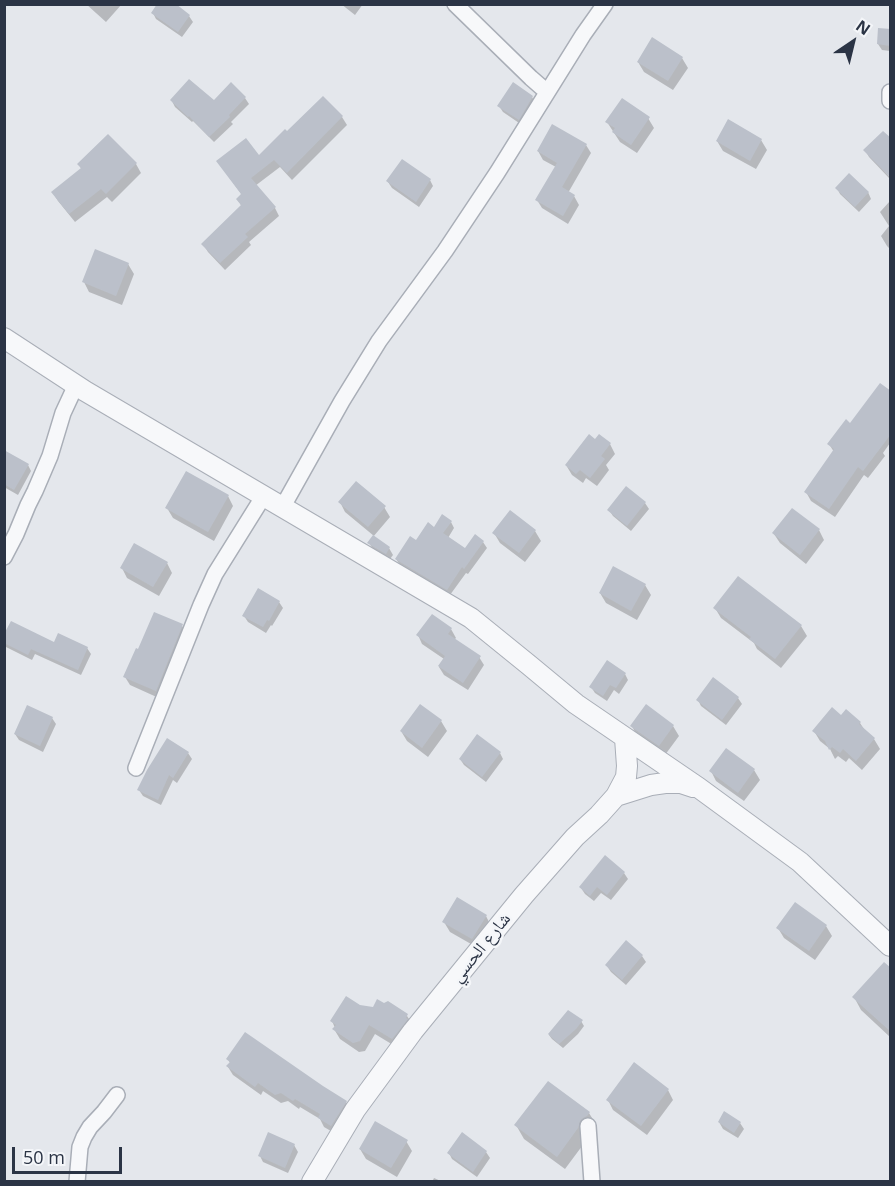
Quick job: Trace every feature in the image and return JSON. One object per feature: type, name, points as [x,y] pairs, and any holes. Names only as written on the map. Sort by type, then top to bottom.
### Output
[{"type":"street","points":[[455,4],[547,92]]},
{"type":"street","points":[[282,508],[342,401],[379,341],[445,251],[605,4]]},
{"type":"street","points":[[891,92],[891,101]]},
{"type":"street","points":[[4,338],[76,386],[471,618],[576,704],[699,788],[800,862],[891,946]]},
{"type":"street","points":[[6,551],[16,534],[50,456],[63,413],[76,386]]},
{"type":"street","points":[[136,768],[215,574],[263,497]]},
{"type":"street","points":[[616,796],[626,777],[625,738]]},
{"type":"street","name":"شارع الحسي","points":[[312,1182],[355,1110],[413,1031],[550,864],[575,837],[616,796],[665,783],[681,783],[699,788]]},
{"type":"street","points":[[77,1182],[80,1147],[84,1137],[117,1095]]},
{"type":"street","points":[[588,1126],[592,1182]]},
{"type":"building","points":[[157,4],[176,4],[190,15],[178,32],[151,13]]},
{"type":"building","points":[[878,28],[891,29],[891,46],[877,44]]},
{"type":"building","points":[[652,37],[683,57],[668,81],[637,62]]},
{"type":"building","points":[[189,79],[214,100],[231,82],[246,97],[229,115],[230,117],[209,137],[170,100]]},
{"type":"building","points":[[513,82],[533,96],[519,120],[497,106]]},
{"type":"building","points":[[323,96],[343,116],[287,173],[274,160],[251,178],[276,207],[245,234],[248,237],[220,263],[201,244],[241,205],[236,199],[241,194],[216,161],[246,138],[259,155]]},
{"type":"building","points":[[622,98],[650,117],[631,145],[612,132],[615,128],[605,122]]},
{"type":"building","points":[[728,119],[762,139],[750,161],[716,141]]},
{"type":"building","points":[[552,124],[587,144],[562,187],[575,195],[563,216],[535,200],[557,163],[537,151]]},
{"type":"building","points":[[883,131],[891,138],[891,178],[863,150]]},
{"type":"building","points":[[108,134],[137,163],[106,194],[101,189],[69,214],[51,192],[81,168],[77,164]]},
{"type":"building","points":[[402,159],[431,179],[416,202],[386,181]]},
{"type":"building","points":[[849,173],[869,192],[855,207],[835,188]]},
{"type":"building","points":[[95,249],[129,263],[116,296],[82,282]]},
{"type":"building","points":[[880,383],[891,391],[891,434],[863,471],[858,467],[829,509],[804,492],[834,449],[827,444],[846,419],[850,423]]},
{"type":"building","points":[[589,434],[595,439],[599,434],[611,443],[601,456],[605,459],[590,478],[580,470],[576,474],[565,465]]},
{"type":"building","points":[[4,450],[29,464],[14,490],[4,484]]},
{"type":"building","points":[[186,471],[229,495],[208,532],[165,508]]},
{"type":"building","points":[[356,481],[386,506],[368,527],[338,502]]},
{"type":"building","points":[[626,486],[646,502],[627,526],[607,510]]},
{"type":"building","points":[[792,508],[820,529],[800,555],[772,533]]},
{"type":"building","points":[[510,510],[536,530],[519,553],[492,533]]},
{"type":"building","points":[[442,514],[452,521],[443,533],[465,548],[475,534],[484,541],[464,569],[462,567],[447,590],[395,559],[410,536],[416,540],[428,522],[434,527]]},
{"type":"building","points":[[373,535],[390,547],[386,554],[367,543]]},
{"type":"building","points":[[134,543],[168,562],[153,587],[120,568]]},
{"type":"building","points":[[613,566],[646,584],[631,611],[599,593]]},
{"type":"building","points":[[738,576],[802,625],[775,659],[713,608]]},
{"type":"building","points":[[258,588],[280,601],[263,627],[242,616]]},
{"type":"building","points":[[154,612],[183,624],[156,691],[123,677]]},
{"type":"building","points":[[432,614],[452,628],[448,634],[481,656],[463,683],[438,666],[445,656],[416,635]]},
{"type":"building","points":[[11,621],[54,642],[58,633],[88,647],[78,670],[31,649],[28,655],[4,643],[4,634]]},
{"type":"building","points":[[607,660],[626,673],[616,688],[610,685],[603,696],[589,687]]},
{"type":"building","points":[[713,677],[739,697],[722,720],[696,700]]},
{"type":"building","points":[[420,704],[442,720],[422,748],[400,731]]},
{"type":"building","points":[[646,704],[674,725],[659,746],[630,726]]},
{"type":"building","points":[[27,705],[53,717],[40,746],[14,734]]},
{"type":"building","points":[[832,707],[841,715],[846,709],[875,738],[856,761],[843,749],[840,753],[832,747],[829,750],[825,741],[812,731]]},
{"type":"building","points":[[477,734],[501,752],[482,777],[459,759]]},
{"type":"building","points":[[167,738],[189,752],[173,778],[169,775],[158,800],[137,790]]},
{"type":"building","points":[[726,748],[755,769],[738,793],[709,771]]},
{"type":"building","points":[[605,855],[625,872],[607,895],[597,887],[590,896],[579,887]]},
{"type":"building","points":[[457,897],[487,915],[472,939],[442,922]]},
{"type":"building","points":[[795,902],[827,925],[809,951],[776,928]]},
{"type":"building","points":[[626,940],[643,955],[622,980],[605,965]]},
{"type":"building","points":[[884,962],[891,968],[891,1032],[852,997]]},
{"type":"building","points":[[346,996],[360,1005],[373,1007],[377,999],[384,1003],[388,1001],[408,1014],[406,1018],[408,1019],[392,1039],[369,1025],[360,1041],[353,1043],[332,1029],[336,1025],[330,1021]]},
{"type":"building","points":[[568,1010],[583,1020],[559,1044],[548,1034]]},
{"type":"building","points":[[245,1032],[347,1101],[331,1126],[318,1118],[320,1114],[295,1099],[293,1101],[281,1093],[275,1095],[258,1083],[255,1087],[226,1066],[230,1062],[226,1059]]},
{"type":"building","points":[[634,1062],[669,1089],[641,1126],[606,1100]]},
{"type":"building","points":[[548,1081],[590,1112],[580,1121],[578,1128],[557,1157],[514,1125]]},
{"type":"building","points":[[724,1111],[741,1122],[734,1133],[718,1122]]},
{"type":"building","points":[[375,1121],[408,1140],[391,1168],[359,1149]]},
{"type":"building","points":[[268,1132],[295,1144],[285,1168],[258,1156]]},
{"type":"building","points":[[462,1132],[487,1151],[473,1172],[447,1153]]}]
